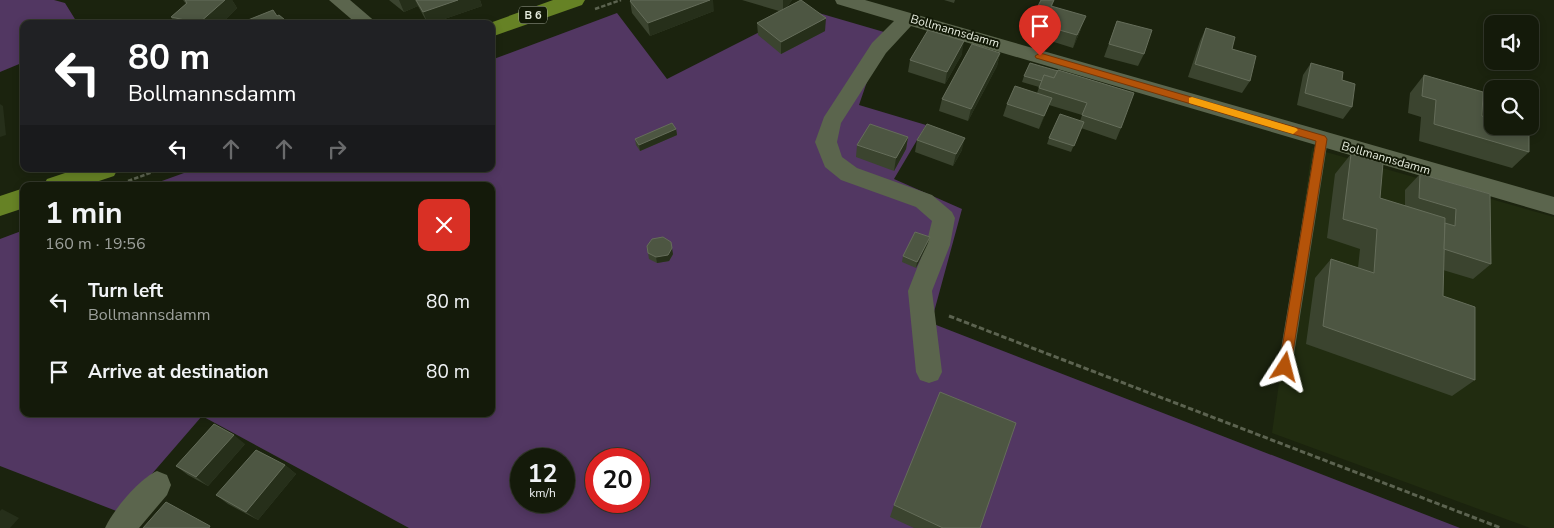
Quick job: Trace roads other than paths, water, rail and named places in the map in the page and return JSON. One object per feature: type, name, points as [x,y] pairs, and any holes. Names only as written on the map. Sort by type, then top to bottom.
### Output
[{"type":"main road","name":"B 6","points":[[495,29],[574,0]]},
{"type":"main road","points":[[79,182],[113,176]]},
{"type":"main road","points":[[0,206],[20,199]]},
{"type":"street","points":[[338,0],[364,20]]},
{"type":"street","name":"Bollmannsdamm","points":[[844,0],[1554,206]]},
{"type":"street","points":[[908,18],[879,48],[832,122],[826,142],[832,161],[849,174],[924,201],[944,218],[938,245],[920,291],[929,372]]},
{"type":"street","points":[[120,528],[157,485]]},
{"type":"lane","points":[[1285,367],[1322,139]]}]
